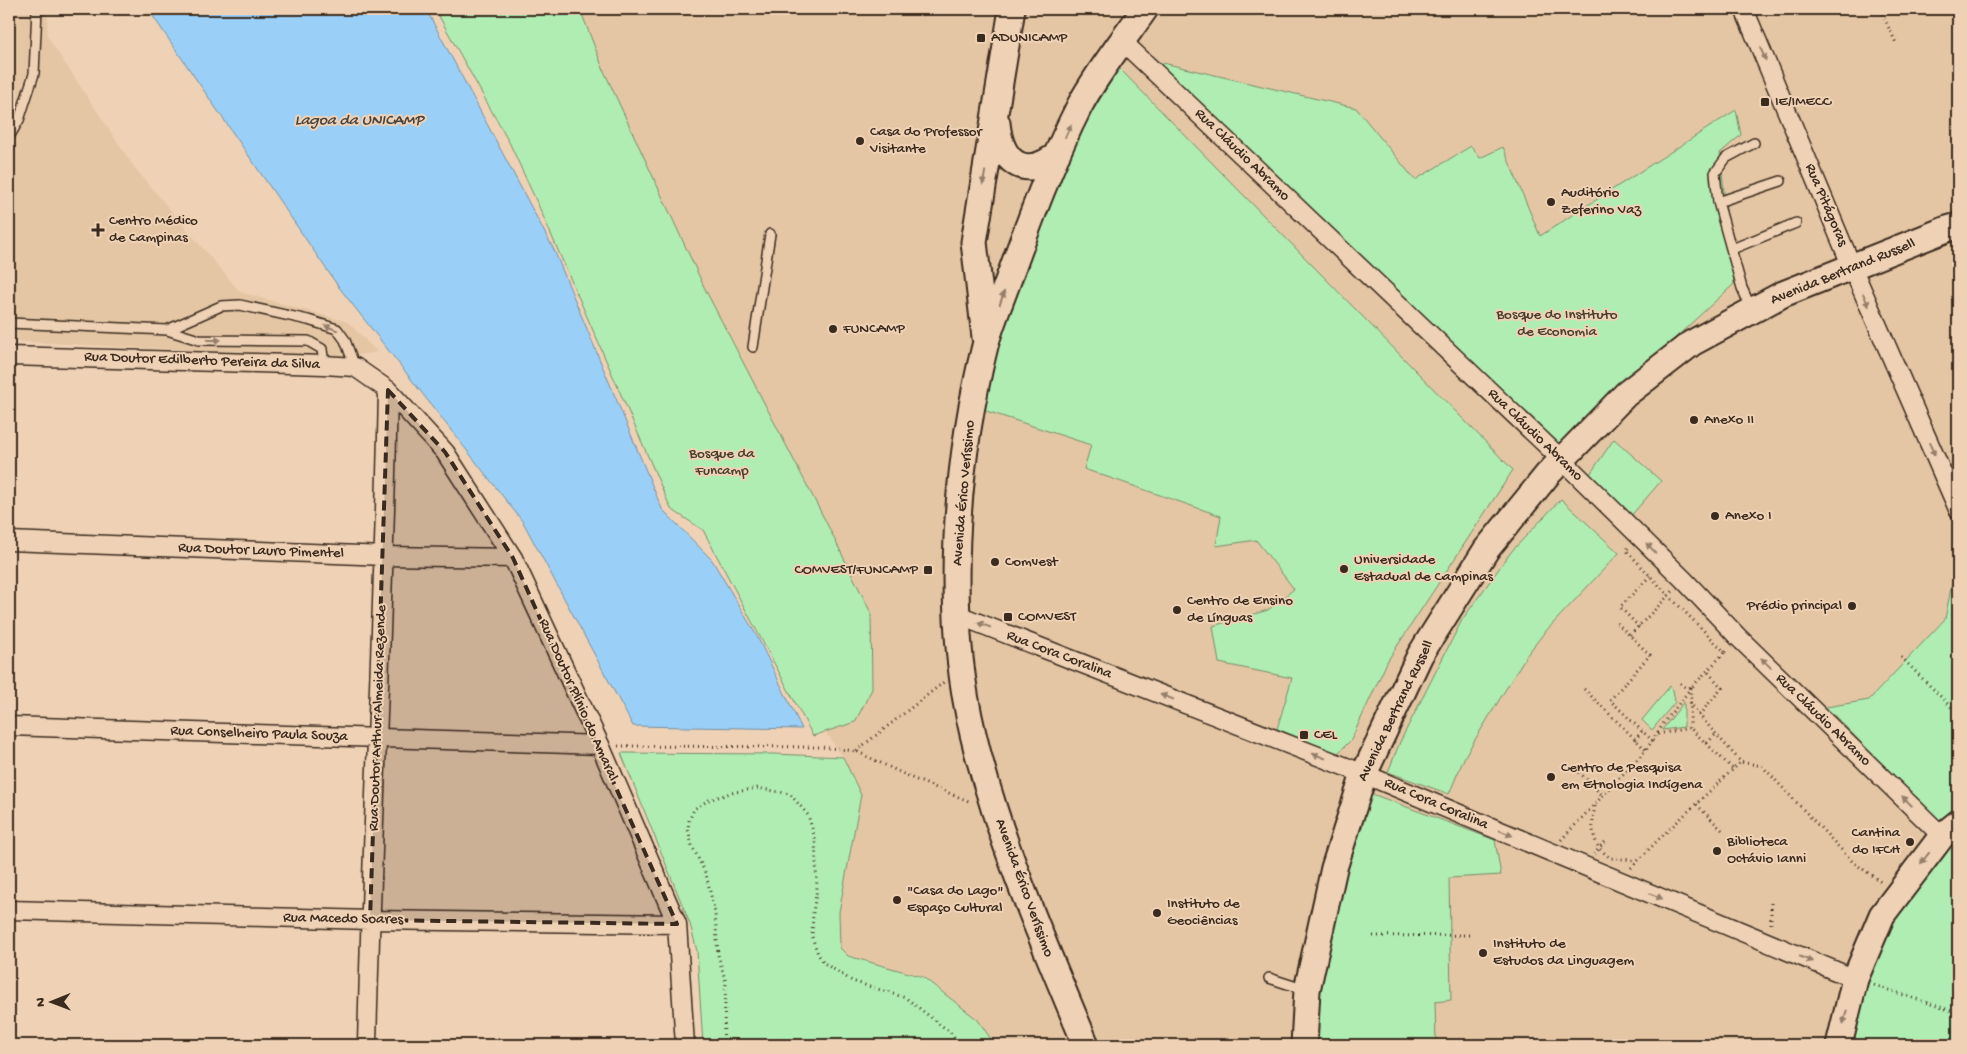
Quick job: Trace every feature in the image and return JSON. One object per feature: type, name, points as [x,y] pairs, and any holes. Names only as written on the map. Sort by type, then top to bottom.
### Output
[{"type":"street","points":[[986,344],[974,242],[1012,9]]},
{"type":"street","name":"Avenida Érico Veríssimo","points":[[1086,1045],[1017,877],[973,733],[962,676],[958,615],[957,539],[966,438],[986,344],[1028,225],[1057,155],[1082,103],[1145,9]]},
{"type":"street","name":"Rua Pitágoras","points":[[1744,9],[1852,267],[1958,510]]},
{"type":"street","name":"Rua Cláudio Abramo","points":[[1122,41],[1561,460],[1684,580],[1738,637],[1950,829]]},
{"type":"street","points":[[996,113],[999,140],[1004,151],[1013,161],[1023,167],[1036,166],[1047,163],[1057,155]]},
{"type":"street","name":"Avenida Bertrand Russell","points":[[1304,1045],[1307,990],[1334,868],[1364,774],[1420,655],[1486,550],[1541,481],[1626,394],[1692,343],[1783,294],[1958,226]]},
{"type":"street","name":"Rua Doutor Edilberto Pereira da Silva","points":[[9,356],[324,364],[355,367],[388,390]]},
{"type":"street","name":"Rua Doutor Arthur Almeida Rezende","points":[[367,1045],[370,920],[385,556],[388,390]]},
{"type":"street","name":"Rua Doutor Plínio do Amaral","points":[[388,390],[445,452],[513,558],[600,745],[677,924],[685,1045]]},
{"type":"street","name":"Rua Doutor Lauro Pimentel","points":[[9,541],[385,556],[513,558]]},
{"type":"street","name":"Rua Cora Coralina","points":[[958,615],[1364,774],[1855,979]]},
{"type":"street","name":"Rua Conselheiro Paula Souza","points":[[9,726],[600,745]]},
{"type":"street","points":[[1839,1045],[1855,979],[1882,915],[1896,894],[1950,829]]},
{"type":"street","name":"Rua Macedo Soares","points":[[9,910],[370,920],[677,924]]},
{"type":"lane","points":[[9,137],[19,120],[34,74],[37,9]]},
{"type":"lane","points":[[1752,311],[1742,288],[1718,202],[1715,172],[1726,158],[1754,143]]},
{"type":"lane","points":[[1718,202],[1781,181]]},
{"type":"lane","points":[[1732,249],[1796,223]]},
{"type":"lane","points":[[753,346],[770,234]]},
{"type":"lane","points":[[167,330],[221,306],[240,304],[337,329],[346,340],[355,367]]},
{"type":"lane","points":[[9,323],[167,330],[199,340],[308,341],[322,349],[324,364]]},
{"type":"lane","points":[[1270,978],[1307,990]]},
{"type":"path","points":[[1881,9],[1897,45]]},
{"type":"path","points":[[1626,550],[1691,620]]},
{"type":"path","points":[[1639,627],[1620,607],[1650,576]]},
{"type":"path","points":[[1630,636],[1684,580]]},
{"type":"path","points":[[1617,623],[1650,655],[1610,700],[1653,741]]},
{"type":"path","points":[[1550,852],[1646,750],[1662,724],[1691,688],[1724,652]]},
{"type":"path","points":[[1901,657],[1958,714]]},
{"type":"path","points":[[1699,715],[1722,688],[1707,671]]},
{"type":"path","points":[[856,751],[951,677]]},
{"type":"path","points":[[1680,683],[1685,687],[1691,688]]},
{"type":"path","points":[[1691,688],[1690,728],[1733,769]]},
{"type":"path","points":[[1584,689],[1646,750]]},
{"type":"path","points":[[1690,702],[1699,715],[1741,762],[1762,766],[1853,862],[1896,894]]},
{"type":"path","points":[[1657,734],[1690,728]]},
{"type":"path","points":[[1635,740],[1642,731]]},
{"type":"path","points":[[1707,743],[1716,734]]},
{"type":"path","points":[[600,745],[821,747],[856,751],[997,814]]},
{"type":"path","points":[[1621,881],[1637,860],[1741,762]]},
{"type":"path","points":[[1579,772],[1603,796]]},
{"type":"path","points":[[723,1045],[726,983],[718,955],[715,913],[706,874],[692,846],[688,829],[689,821],[694,809],[709,800],[730,793],[758,788],[790,794],[808,815],[815,838],[817,889],[813,912],[812,937],[824,964],[852,981],[906,998],[950,1032],[961,1045]]},
{"type":"path","points":[[1696,804],[1722,830]]},
{"type":"path","points":[[1595,805],[1592,820],[1593,837],[1599,848],[1610,858],[1637,860]]},
{"type":"path","points":[[1599,848],[1605,842]]},
{"type":"path","points":[[1373,936],[1471,935]]},
{"type":"path","points":[[1855,979],[1958,1013]]},
{"type":"highlighted area","points":[[388,390],[445,452],[513,558],[677,924],[370,920]]},
{"type":"shaded area","name":"Centro Médico de Campinas","points":[[9,9],[48,9],[47,36],[134,167],[240,292],[348,322],[377,352],[342,358],[9,341]]},
{"type":"shaded area","name":"Universidade Estadual de Campinas","points":[[580,9],[1958,9],[1958,834],[1847,1045],[995,1045],[978,1020],[923,977],[848,956],[840,948],[839,912],[861,795],[843,757],[802,699],[595,50]]},
{"type":"green space","name":"Bosque da Funcamp","points":[[435,9],[580,9],[604,71],[706,291],[871,613],[872,689],[855,722],[813,736],[703,530],[671,509],[510,144]]},
{"type":"green space","name":"Bosque do Instituto de Economia","points":[[1150,60],[1356,108],[1415,180],[1471,146],[1480,158],[1503,147],[1540,236],[1736,110],[1741,135],[1720,153],[1734,284],[1555,448]]},
{"type":"green space","points":[[1119,68],[1513,470],[1388,660],[1351,740],[1337,754],[1277,729],[1292,678],[1219,663],[1213,626],[1268,610],[1294,589],[1256,540],[1216,546],[1221,516],[1084,469],[1091,445],[980,409],[996,342],[1067,153]]},
{"type":"green space","points":[[1614,439],[1661,481],[1629,518],[1588,477]]},
{"type":"green space","points":[[1561,499],[1619,553],[1544,633],[1526,656],[1465,756],[1449,794],[1388,772],[1400,742],[1462,620],[1511,552]]},
{"type":"green space","points":[[1956,562],[1958,567],[1958,806],[1938,821],[1826,707],[1869,700],[1945,619]]},
{"type":"green space","points":[[1670,686],[1673,690],[1675,702],[1652,730],[1642,720]]},
{"type":"green space","points":[[1684,702],[1684,727],[1662,730]]},
{"type":"green space","points":[[621,753],[774,754],[843,757],[861,795],[839,912],[840,948],[848,956],[923,977],[978,1020],[995,1045],[703,1045],[697,951],[690,924]]},
{"type":"green space","points":[[1359,789],[1495,840],[1501,875],[1449,878],[1451,1000],[1435,1002],[1436,1045],[1304,1045]]},
{"type":"green space","points":[[1958,834],[1958,1045],[1847,1045],[1852,1014],[1886,924]]},
{"type":"water","name":"Lagoa da UNICAMP","points":[[148,9],[426,9],[554,250],[662,509],[712,560],[757,636],[802,729],[633,726],[523,522],[338,286]]},
{"type":"place","name":"ADUNICAMP","points":[[981,38]]},
{"type":"place","name":"IE/IMECC","points":[[1765,102]]},
{"type":"place","name":"Casa do Professor Visitante","points":[[860,141]]},
{"type":"place","name":"Auditório Zeferino Vaz","points":[[1551,202]]},
{"type":"place","name":"Centro Médico de Campinas","points":[[98,230]]},
{"type":"place","name":"FUNCAMP","points":[[833,329]]},
{"type":"place","name":"Anexo II","points":[[1694,420]]},
{"type":"place","name":"Anexo I","points":[[1715,516]]},
{"type":"place","name":"Comvest","points":[[995,562]]},
{"type":"place","name":"Universidade Estadual de Campinas","points":[[1344,569]]},
{"type":"place","name":"COMVEST/FUNCAMP","points":[[928,570]]},
{"type":"place","name":"Prédio principal","points":[[1852,606]]},
{"type":"place","name":"Centro de Ensino de Línguas","points":[[1177,610]]},
{"type":"place","name":"COMVEST","points":[[1008,617]]},
{"type":"place","name":"CEL","points":[[1304,735]]},
{"type":"place","name":"Centro de Pesquisa em Etnologia Indígena","points":[[1551,777]]},
{"type":"place","name":"Cantina do IFCH","points":[[1910,842]]},
{"type":"place","name":"Biblioteca Octávio Ianni","points":[[1717,851]]},
{"type":"place","name":"\"Casa do Lago\" Espaço Cultural","points":[[897,900]]},
{"type":"place","name":"Instituto de Geociências","points":[[1157,913]]},
{"type":"place","name":"Instituto de Estudos da Linguagem","points":[[1483,953]]}]
